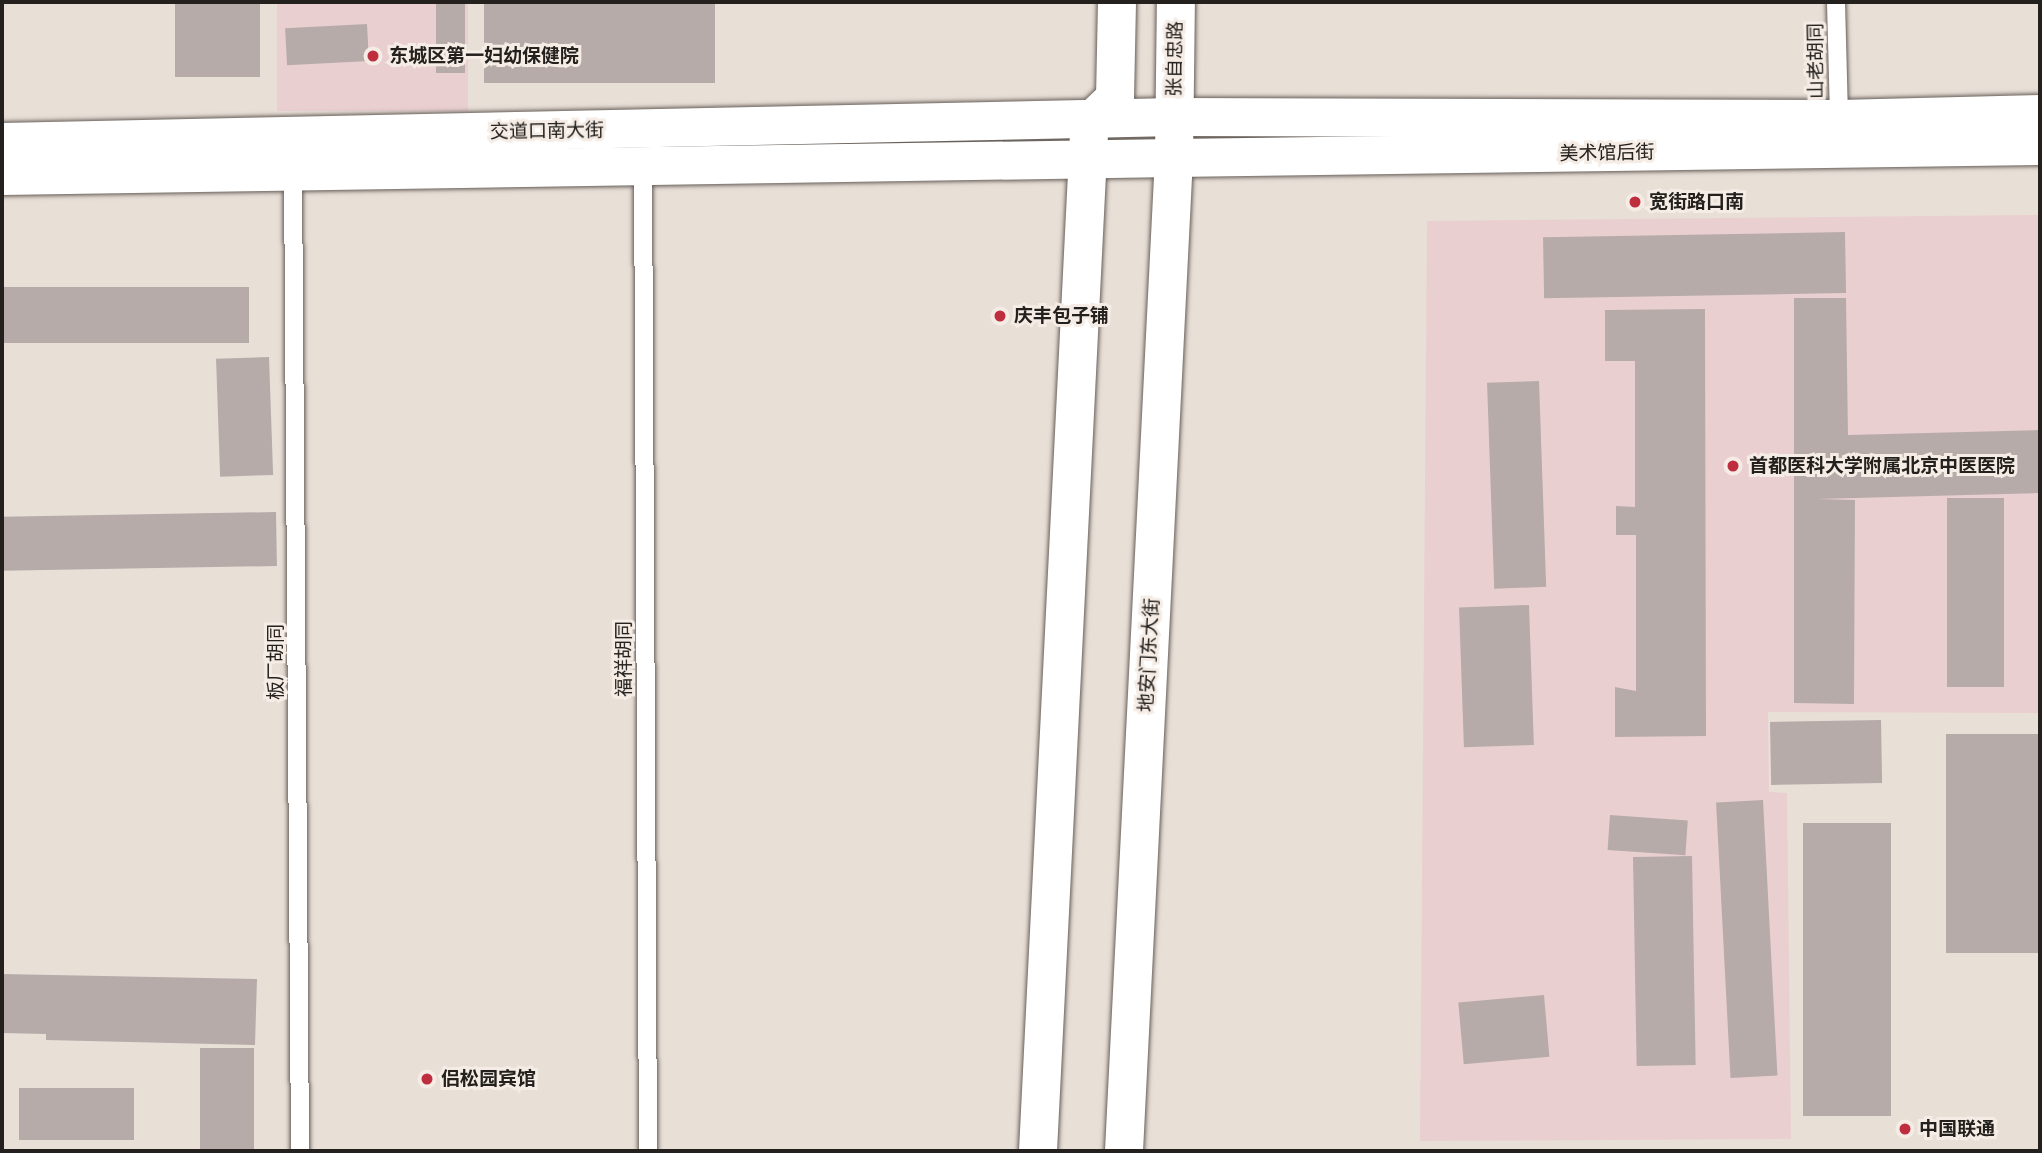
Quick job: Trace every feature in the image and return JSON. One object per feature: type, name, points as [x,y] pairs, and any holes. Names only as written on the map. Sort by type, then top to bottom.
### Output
[{"type":"main road","points":[[1038,1151],[1084,267],[1085,159],[1091,121],[1115,98],[1117,2]]},
{"type":"main road","name":"张自忠路","points":[[1174,158],[1176,2]]},
{"type":"main road","name":"美术馆后街","points":[[1091,121],[1175,117],[1839,119],[2040,114]]},
{"type":"main road","name":"交道口南大街","points":[[2,142],[1091,121]]},
{"type":"main road","name":"美术馆后街","points":[[1085,159],[2040,146]]},
{"type":"main road","name":"地安门东大街","points":[[1124,1151],[1174,158]]},
{"type":"main road","name":"交道口南大街","points":[[2,176],[1085,159]]},
{"type":"lane","name":"山老胡同","points":[[1836,2],[1839,119]]},
{"type":"lane","name":"福祥胡同","points":[[643,166],[648,1151]]},
{"type":"lane","name":"板厂胡同","points":[[293,172],[300,1151]]},
{"type":"shaded area","name":"东城区第一妇幼保健院","points":[[277,2],[468,2],[468,111],[277,111]]},
{"type":"shaded area","name":"首都医科大学附属北京中医医院","points":[[2040,215],[2040,713],[1768,712],[1769,792],[1787,793],[1791,1139],[1420,1141],[1427,221]]},
{"type":"building","points":[[436,2],[465,2],[465,73],[436,73]]},
{"type":"building","points":[[484,2],[715,2],[715,83],[484,83]]},
{"type":"building","points":[[175,4],[260,4],[260,77],[175,77]]},
{"type":"building","points":[[367,24],[369,61],[287,65],[285,28]]},
{"type":"building","points":[[1845,232],[1846,293],[1544,298],[1543,237]]},
{"type":"building","points":[[2,287],[249,287],[249,343],[2,343]]},
{"type":"building","points":[[1794,298],[1846,298],[1848,435],[2040,430],[2040,493],[1817,499],[1855,500],[1854,704],[1794,703]]},
{"type":"building","points":[[1705,309],[1706,736],[1615,737],[1615,687],[1636,691],[1636,535],[1616,535],[1616,506],[1635,507],[1635,361],[1605,361],[1605,310]]},
{"type":"building","points":[[269,357],[273,475],[220,477],[216,359]]},
{"type":"building","points":[[1539,381],[1546,587],[1494,589],[1487,383]]},
{"type":"building","points":[[1947,498],[2004,498],[2004,687],[1947,687]]},
{"type":"building","points":[[276,512],[277,566],[3,571],[2,517]]},
{"type":"building","points":[[1529,605],[1534,745],[1464,747],[1459,607]]},
{"type":"building","points":[[1881,720],[1882,783],[1771,785],[1770,722]]},
{"type":"building","points":[[1946,734],[2040,734],[2040,953],[1946,953]]},
{"type":"building","points":[[1763,800],[1777,1076],[1731,1078],[1716,802]]},
{"type":"building","points":[[1610,815],[1688,820],[1685,855],[1608,850]]},
{"type":"building","points":[[1803,823],[1891,823],[1891,1116],[1803,1116]]},
{"type":"building","points":[[1692,856],[1696,1065],[1637,1066],[1633,857]]},
{"type":"building","points":[[2,974],[257,979],[255,1045],[46,1040],[46,1034],[2,1033]]},
{"type":"building","points":[[1544,995],[1549,1057],[1464,1064],[1458,1002]]},
{"type":"building","points":[[200,1048],[254,1048],[254,1151],[200,1151]]},
{"type":"building","points":[[19,1088],[134,1088],[134,1140],[19,1140]]},
{"type":"place","name":"东城区第一妇幼保健院","points":[[373,56]]},
{"type":"place","name":"宽街路口南","points":[[1635,202]]},
{"type":"place","name":"庆丰包子铺","points":[[1000,316]]},
{"type":"place","name":"首都医科大学附属北京中医医院","points":[[1733,466]]},
{"type":"place","name":"侣松园宾馆","points":[[427,1079]]},
{"type":"place","name":"中国联通","points":[[1905,1129]]}]
